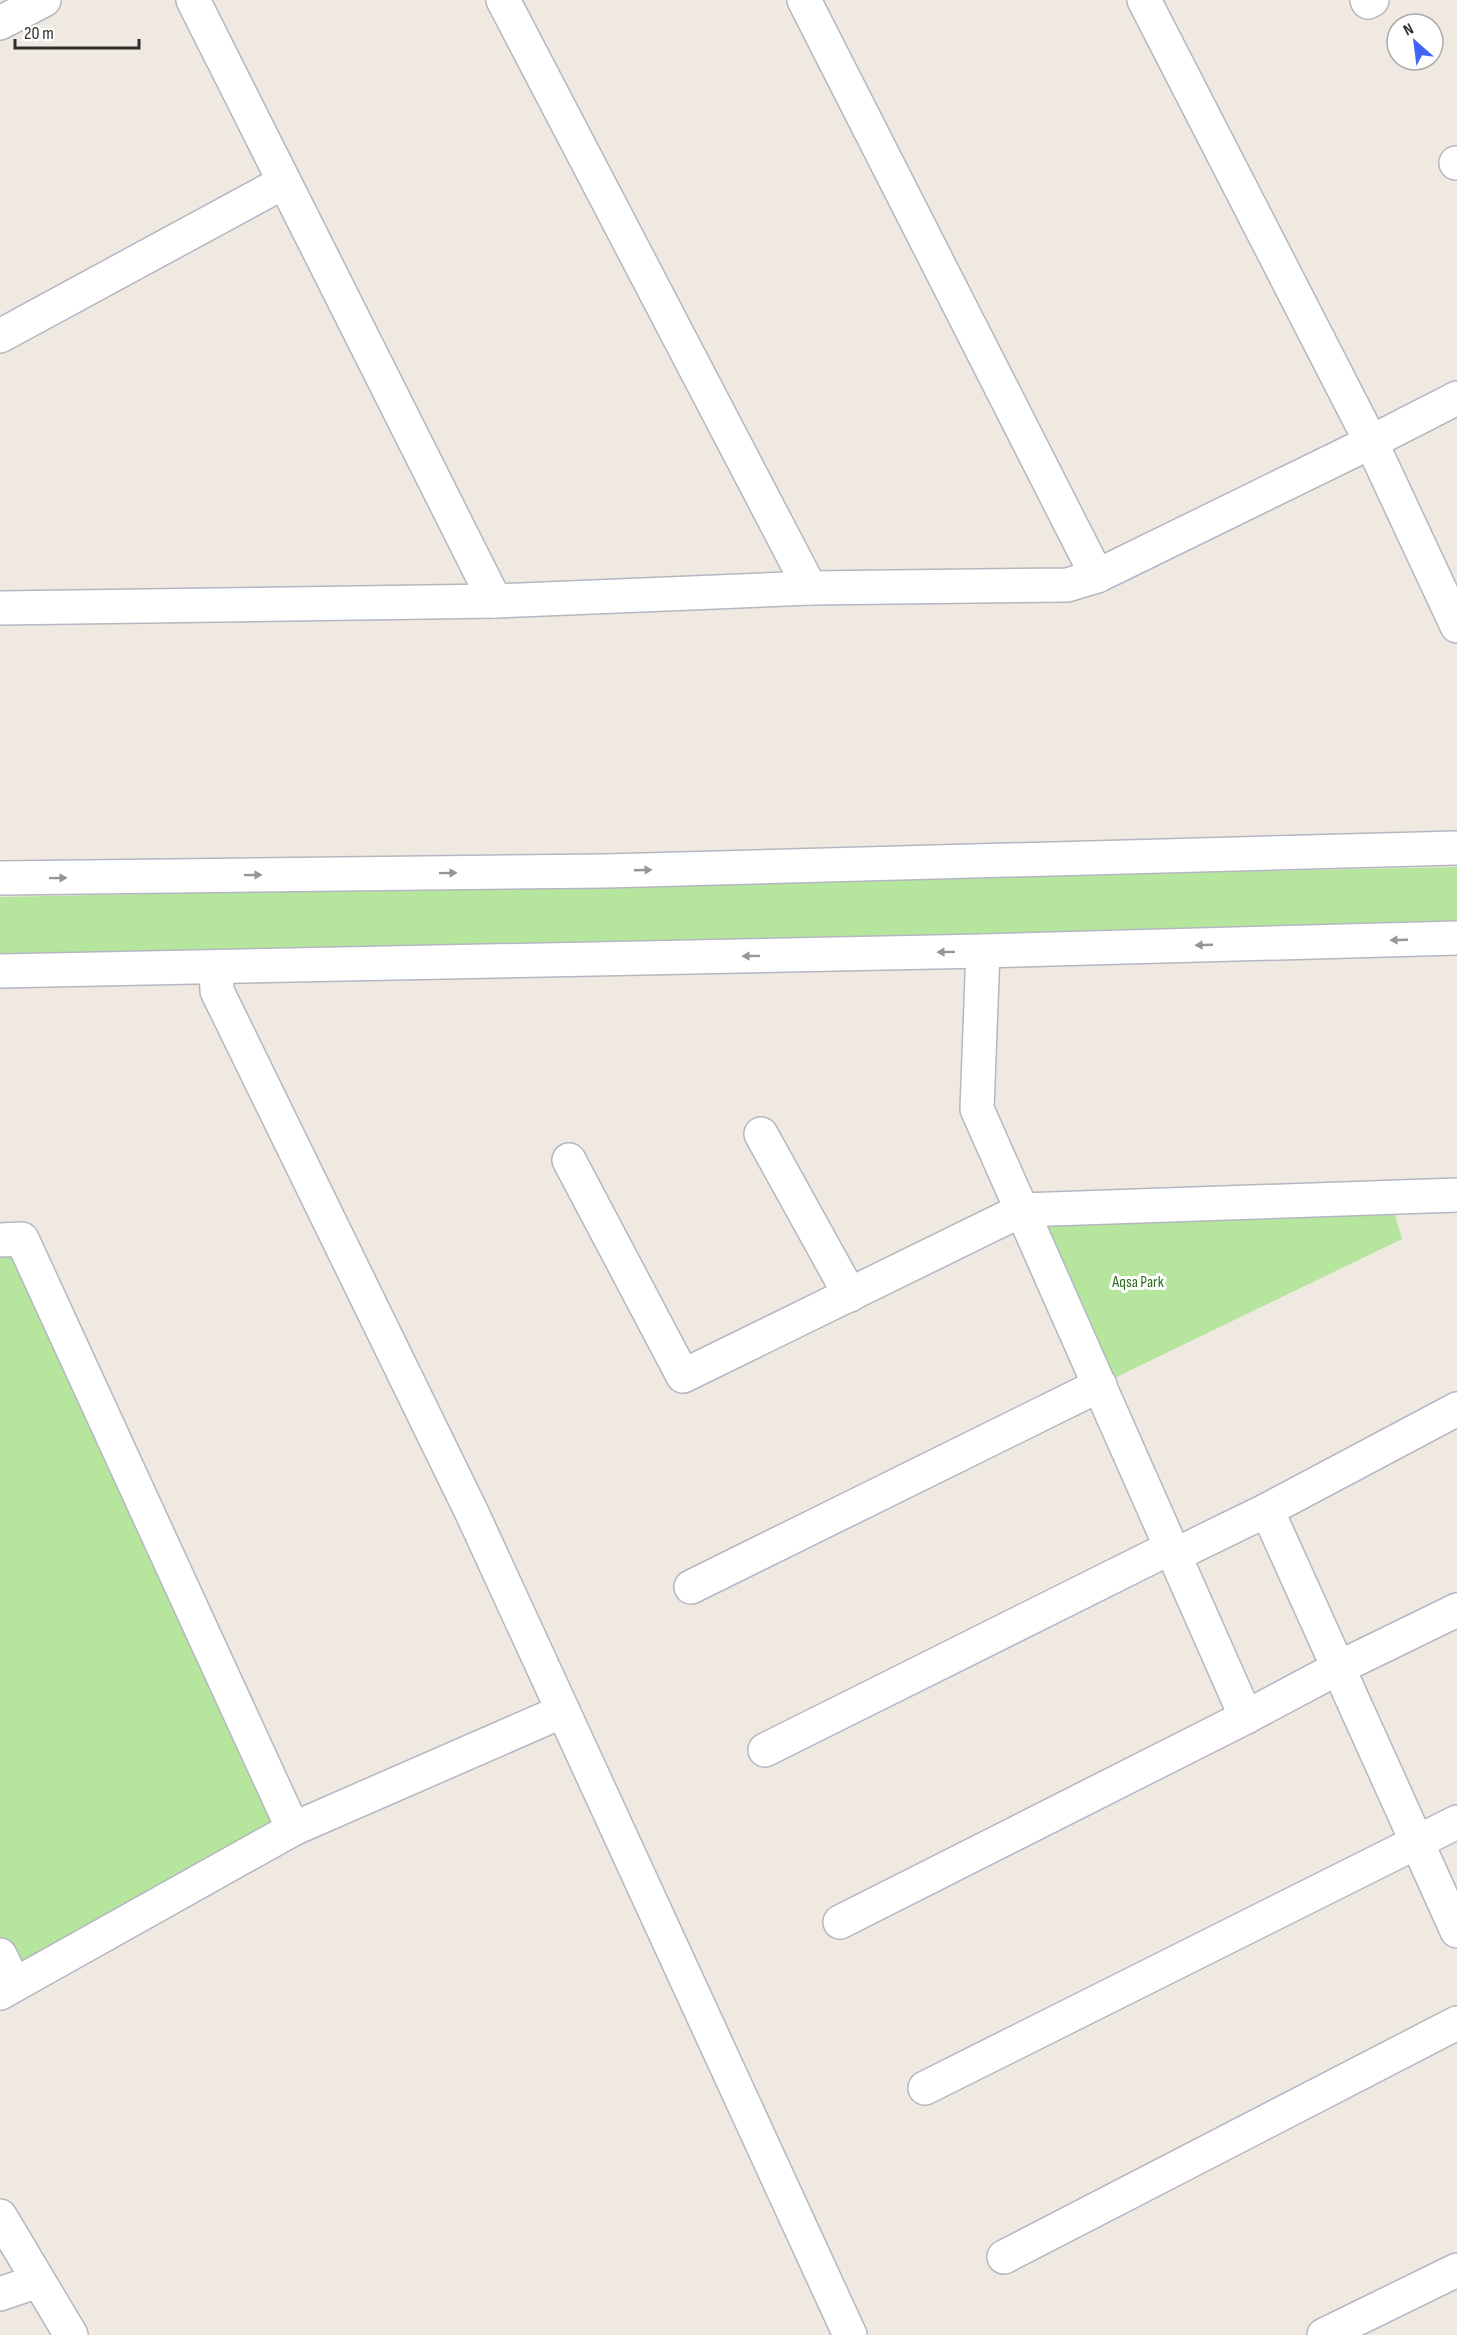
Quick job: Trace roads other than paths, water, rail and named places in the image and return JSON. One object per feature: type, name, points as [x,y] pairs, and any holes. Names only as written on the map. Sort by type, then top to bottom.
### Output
[{"type":"street","points":[[0,23],[44,0]]},
{"type":"street","points":[[193,0],[495,601]]},
{"type":"street","points":[[503,0],[810,588]]},
{"type":"street","points":[[804,0],[1097,576]]},
{"type":"street","points":[[1144,0],[1371,442],[1457,626]]},
{"type":"street","points":[[1367,0],[1368,2],[1372,0]]},
{"type":"street","points":[[0,336],[284,182]]},
{"type":"street","points":[[0,608],[495,601],[810,588],[1067,585],[1097,576],[1457,398]]},
{"type":"street","points":[[0,879],[605,871],[1457,848]]},
{"type":"street","points":[[0,971],[983,951],[1457,938]]},
{"type":"street","points":[[983,951],[977,1109],[1246,1717]]},
{"type":"street","points":[[216,968],[217,991],[466,1502],[850,2335]]},
{"type":"street","points":[[761,1134],[850,1294]]},
{"type":"street","points":[[569,1160],[683,1376],[1022,1210],[1457,1195]]},
{"type":"street","points":[[0,1240],[22,1239],[292,1829]]},
{"type":"street","points":[[691,1587],[1100,1385]]},
{"type":"street","points":[[765,1750],[1173,1551],[1268,1509],[1457,1409]]},
{"type":"street","points":[[1268,1509],[1457,1931]]},
{"type":"street","points":[[840,1922],[1246,1717],[1338,1668],[1457,1610]]},
{"type":"street","points":[[0,1955],[7,1989],[292,1829],[563,1711]]},
{"type":"street","points":[[925,2088],[1457,1822]]},
{"type":"street","points":[[1004,2257],[1457,2023]]},
{"type":"street","points":[[0,2216],[71,2335]]},
{"type":"street","points":[[1324,2335],[1457,2270]]},
{"type":"street","points":[[0,2294],[38,2281]]},
{"type":"park label","name":"Aqsa Park","points":[[1138,1282]]}]
